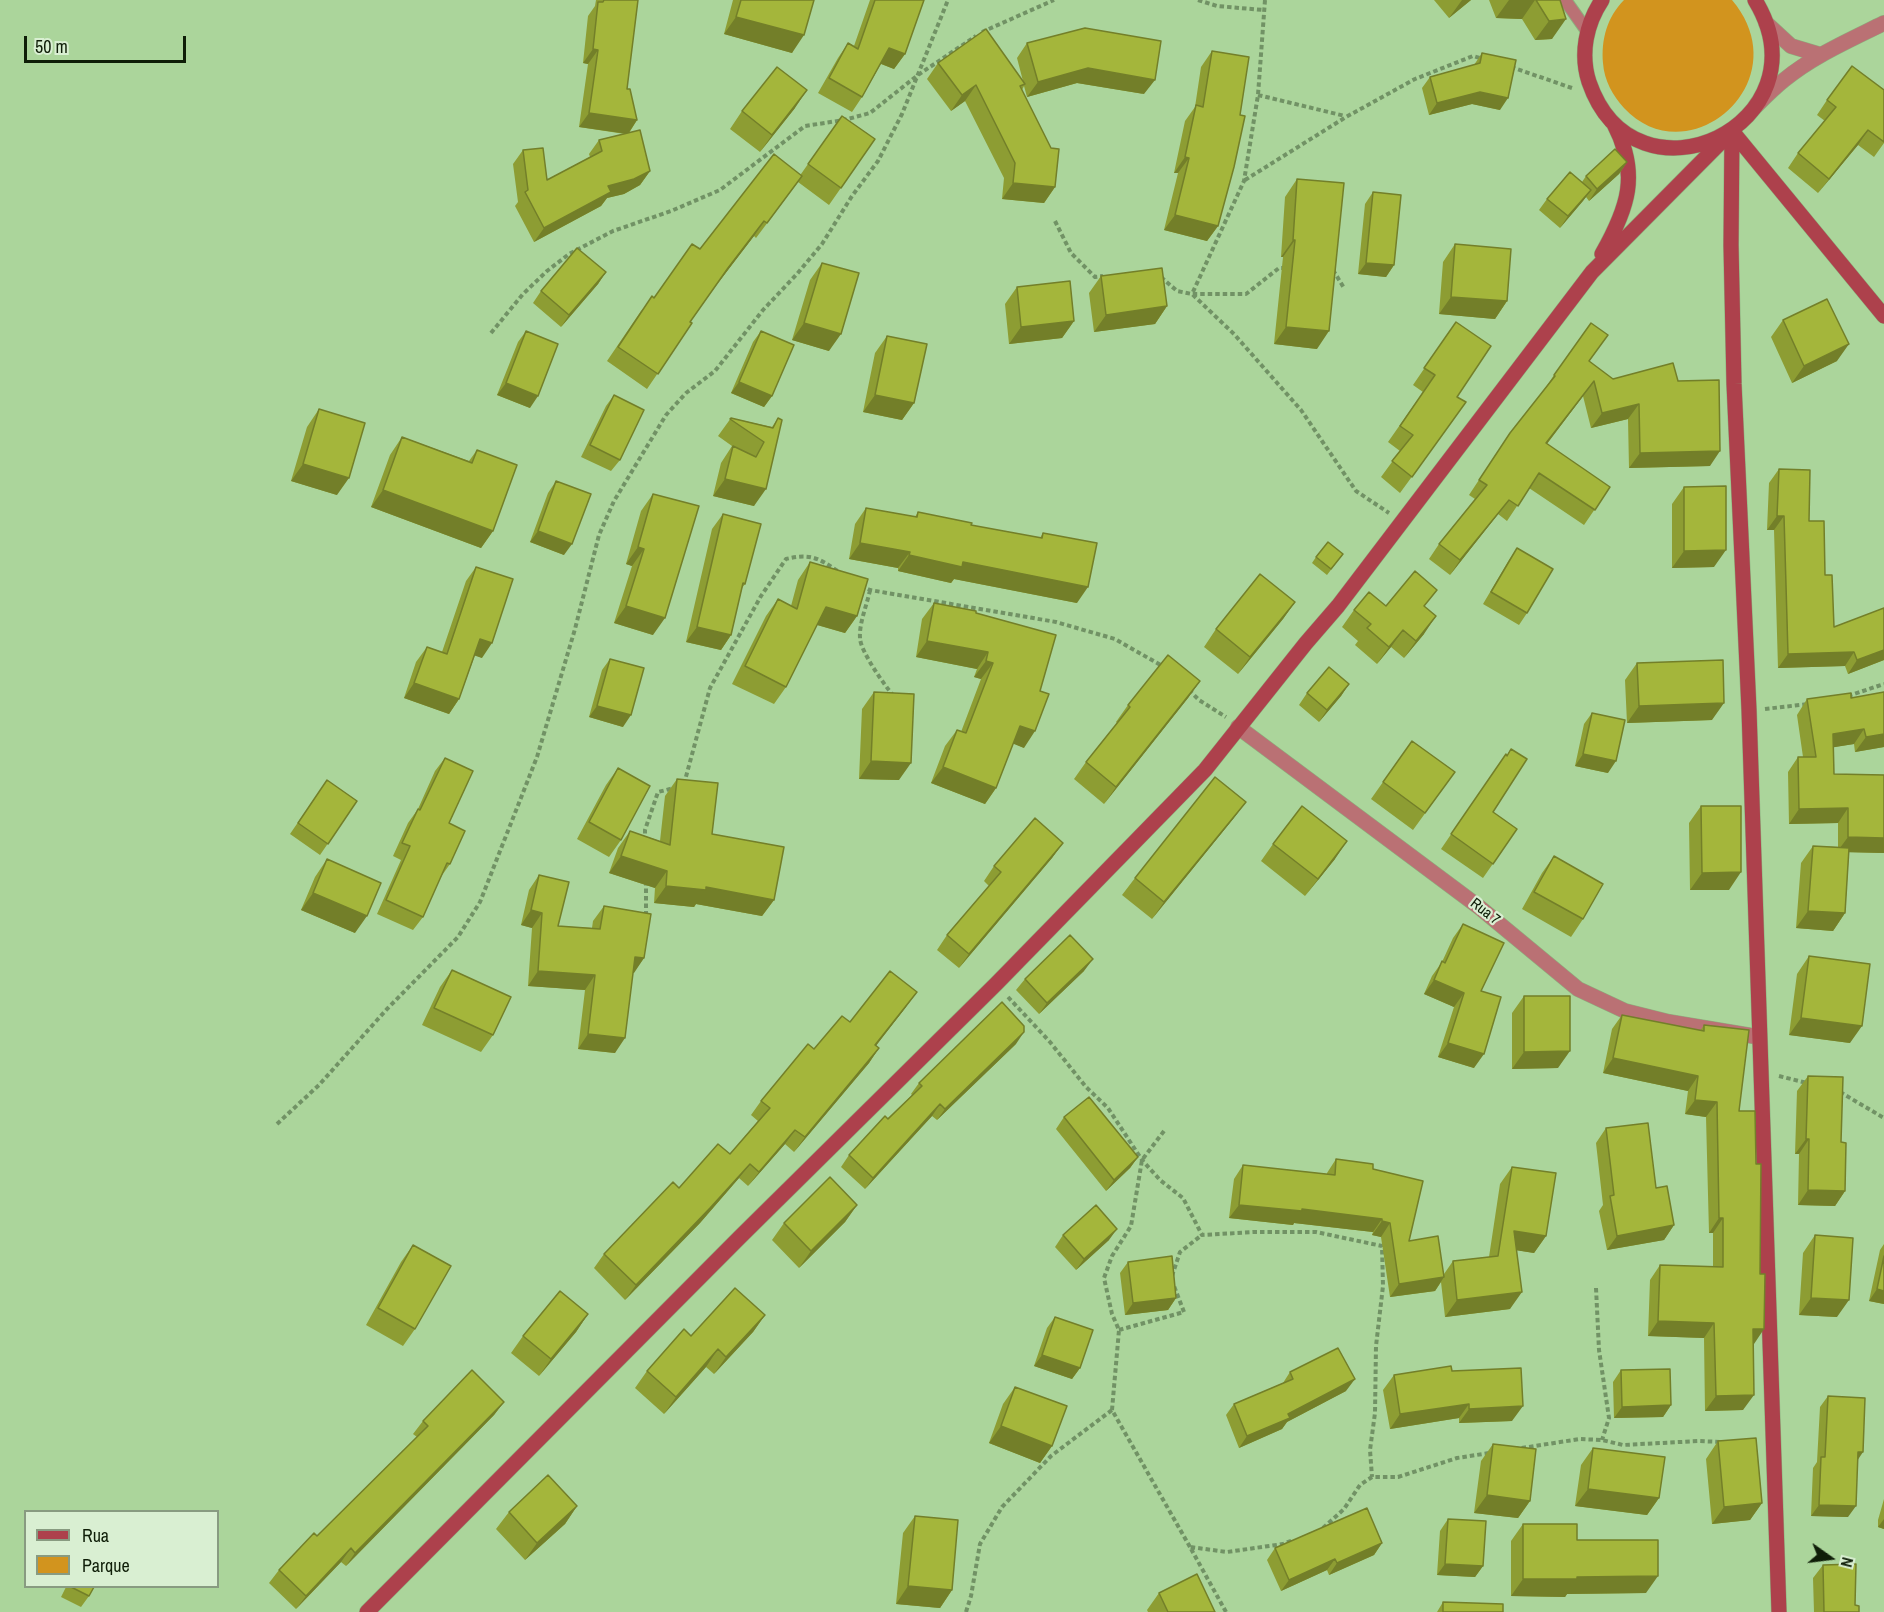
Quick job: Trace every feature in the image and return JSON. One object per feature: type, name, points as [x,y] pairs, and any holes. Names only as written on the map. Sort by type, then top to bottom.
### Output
[{"type":"main road","points":[[1602,0],[1587,31],[1584,49],[1586,72],[1594,96],[1612,121],[1641,141],[1674,148],[1689,148],[1713,141],[1732,131]]},
{"type":"main road","points":[[1592,272],[1756,106],[1765,89],[1772,55],[1760,9]]},
{"type":"main road","points":[[367,1612],[740,1237],[996,984],[1205,770],[1338,606],[1592,272],[1614,234],[1628,194],[1627,154],[1612,121]]},
{"type":"main road","points":[[1732,131],[1884,316]]},
{"type":"main road","points":[[1732,131],[1731,245],[1734,384],[1749,710],[1779,1612]]},
{"type":"street","points":[[1760,9],[1791,46],[1821,56]]},
{"type":"street","points":[[1756,106],[1783,80],[1821,56],[1884,23]]},
{"type":"street","name":"Rua 7","points":[[1238,727],[1479,907],[1578,989],[1625,1011],[1711,1030],[1759,1037]]},
{"type":"lane","points":[[1565,0],[1587,31]]},
{"type":"path","points":[[277,1124],[319,1085],[387,1009],[450,945],[480,902],[543,739],[578,618],[598,535],[614,501],[666,415],[686,393],[715,371],[763,310],[822,244],[852,196],[878,161],[902,114],[948,0]]},
{"type":"path","points":[[492,333],[523,294],[569,254],[613,231],[720,190],[806,126],[870,113],[918,75],[986,29],[1054,0]]},
{"type":"path","points":[[1198,0],[1217,6],[1263,10]]},
{"type":"path","points":[[1192,294],[1244,181],[1258,94],[1265,0]]},
{"type":"path","points":[[1244,181],[1346,117],[1415,79],[1473,56],[1485,59]]},
{"type":"path","points":[[1508,66],[1594,96]]},
{"type":"path","points":[[1258,94],[1346,117]]},
{"type":"path","points":[[1055,220],[1071,253],[1095,277],[1106,276]]},
{"type":"path","points":[[1331,267],[1344,288]]},
{"type":"path","points":[[1159,275],[1177,291],[1192,294],[1246,294],[1279,268],[1289,268]]},
{"type":"path","points":[[1192,294],[1234,334],[1301,410],[1356,491],[1402,522]]},
{"type":"path","points":[[645,841],[645,830],[658,792],[684,785],[710,688],[761,596],[786,560],[802,555],[824,561],[847,579]]},
{"type":"path","points":[[855,583],[870,590],[1056,622],[1116,639],[1161,664],[1168,671]]},
{"type":"path","points":[[870,590],[860,635],[861,646],[879,679],[894,696]]},
{"type":"path","points":[[1838,699],[1884,684]]},
{"type":"path","points":[[1184,685],[1199,700],[1221,712],[1238,727]]},
{"type":"path","points":[[1749,710],[1816,703]]},
{"type":"path","points":[[646,876],[646,923]]},
{"type":"path","points":[[996,984],[1050,1042],[1086,1087],[1108,1108],[1142,1160],[1160,1180],[1183,1198],[1203,1235]]},
{"type":"path","points":[[1761,1071],[1814,1084]]},
{"type":"path","points":[[1836,1090],[1884,1118]]},
{"type":"path","points":[[1164,1131],[1142,1160],[1131,1226],[1112,1256],[1104,1278],[1112,1314],[1119,1330],[1112,1410],[1226,1612]]},
{"type":"path","points":[[1119,1330],[1184,1312],[1171,1280],[1180,1252],[1203,1235],[1316,1232],[1383,1246],[1383,1286],[1376,1346],[1375,1413],[1370,1450],[1372,1477]]},
{"type":"path","points":[[1596,1288],[1599,1350],[1609,1418],[1602,1440]]},
{"type":"path","points":[[966,1612],[980,1544],[1002,1507],[1051,1456],[1112,1410]]},
{"type":"path","points":[[1322,1529],[1344,1509],[1360,1485],[1372,1477],[1398,1477],[1457,1458],[1580,1439],[1602,1440],[1623,1445],[1699,1441],[1731,1443]]},
{"type":"path","points":[[1190,1546],[1227,1552],[1283,1544],[1302,1537]]},
{"type":"green space","points":[[1624,0],[1732,0],[1750,31],[1753,61],[1745,88],[1728,111],[1704,126],[1678,132],[1650,127],[1624,108],[1607,82],[1603,54],[1604,37],[1609,21]]},
{"type":"building","points":[[638,0],[627,89],[630,89],[637,120],[589,113],[598,50],[593,49],[598,2]]},
{"type":"building","points":[[741,0],[814,0],[804,35],[736,17]]},
{"type":"building","points":[[875,0],[924,0],[905,54],[889,48],[862,97],[829,78],[848,43],[858,49]]},
{"type":"building","points":[[1536,0],[1560,0],[1566,19],[1549,21]]},
{"type":"building","points":[[1085,28],[1161,41],[1155,80],[1088,68],[1038,82],[1027,43]]},
{"type":"building","points":[[986,29],[1025,84],[1020,86],[1051,148],[1059,149],[1055,187],[1013,183],[1015,163],[976,85],[962,95],[938,63]]},
{"type":"building","points":[[1212,51],[1249,57],[1240,115],[1245,116],[1218,226],[1175,215],[1189,158],[1185,157],[1196,105],[1203,107]]},
{"type":"building","points":[[1482,53],[1516,60],[1508,98],[1480,92],[1437,103],[1430,77],[1480,63]]},
{"type":"building","points":[[1852,66],[1884,90],[1884,142],[1868,130],[1829,179],[1798,153],[1836,107],[1827,100]]},
{"type":"building","points":[[777,67],[807,90],[772,135],[742,111]]},
{"type":"building","points":[[842,116],[875,139],[841,188],[808,164]]},
{"type":"building","points":[[640,130],[650,171],[634,179],[608,186],[611,192],[544,228],[525,192],[528,190],[523,150],[543,148],[547,180],[602,151],[599,140]]},
{"type":"building","points":[[1615,149],[1627,162],[1597,189],[1586,176]]},
{"type":"building","points":[[774,154],[802,176],[767,223],[764,221],[728,268],[690,322],[692,323],[658,374],[618,347],[652,296],[654,298],[692,244],[700,249]]},
{"type":"building","points":[[1570,172],[1591,190],[1568,216],[1547,199]]},
{"type":"building","points":[[1297,179],[1344,183],[1329,331],[1286,327],[1295,240],[1293,240]]},
{"type":"building","points":[[1373,192],[1401,195],[1394,265],[1366,263]]},
{"type":"building","points":[[1455,244],[1511,249],[1507,301],[1451,297]]},
{"type":"building","points":[[577,248],[606,272],[569,315],[541,291]]},
{"type":"building","points":[[822,263],[859,273],[841,334],[804,323]]},
{"type":"building","points":[[1162,268],[1167,306],[1106,315],[1101,276]]},
{"type":"building","points":[[1070,281],[1074,321],[1021,327],[1017,287]]},
{"type":"building","points":[[1827,299],[1849,344],[1804,366],[1783,320]]},
{"type":"building","points":[[1456,322],[1491,346],[1457,397],[1466,402],[1412,477],[1392,461],[1413,435],[1400,426],[1435,375],[1424,368]]},
{"type":"building","points":[[1591,323],[1608,335],[1589,361],[1613,379],[1673,363],[1678,381],[1719,380],[1720,451],[1640,453],[1639,404],[1602,413],[1594,381],[1546,443],[1610,487],[1595,510],[1539,473],[1518,506],[1509,500],[1460,560],[1439,544],[1487,485],[1479,480],[1510,433],[1555,376]]},
{"type":"building","points":[[526,331],[558,344],[538,396],[506,383]]},
{"type":"building","points":[[761,331],[794,345],[772,396],[739,382]]},
{"type":"building","points":[[887,336],[927,344],[914,403],[875,395]]},
{"type":"building","points":[[614,395],[644,410],[620,460],[590,445]]},
{"type":"building","points":[[319,409],[365,423],[349,478],[303,464]]},
{"type":"building","points":[[731,418],[773,428],[778,418],[782,420],[766,489],[725,479],[733,446],[756,457],[764,442]]},
{"type":"building","points":[[402,437],[472,463],[477,450],[517,465],[493,531],[383,490]]},
{"type":"building","points":[[1779,469],[1810,470],[1809,521],[1824,521],[1825,575],[1832,575],[1834,627],[1884,608],[1884,650],[1857,660],[1854,652],[1788,654],[1784,516],[1777,516]]},
{"type":"building","points":[[556,481],[591,494],[572,544],[538,531]]},
{"type":"building","points":[[1726,486],[1726,550],[1684,551],[1684,487]]},
{"type":"building","points":[[653,494],[699,506],[665,618],[626,606],[644,549],[638,547]]},
{"type":"building","points":[[866,508],[917,517],[918,512],[972,523],[971,525],[1042,538],[1043,533],[1097,543],[1088,587],[963,562],[962,567],[909,555],[910,552],[860,543]]},
{"type":"building","points":[[723,514],[761,524],[745,584],[743,583],[731,635],[697,627]]},
{"type":"building","points":[[1328,542],[1343,554],[1331,569],[1316,557]]},
{"type":"building","points":[[1517,548],[1553,569],[1527,613],[1491,592]]},
{"type":"building","points":[[810,562],[868,579],[857,616],[826,607],[786,687],[745,666],[778,599],[797,609]]},
{"type":"building","points":[[476,567],[513,579],[492,643],[480,639],[459,699],[414,683],[427,647],[447,654]]},
{"type":"building","points":[[1415,571],[1437,590],[1424,606],[1436,616],[1416,641],[1403,630],[1389,647],[1367,628],[1371,624],[1354,610],[1369,592],[1386,606]]},
{"type":"building","points":[[1260,574],[1295,602],[1250,657],[1216,629]]},
{"type":"building","points":[[934,603],[976,611],[976,613],[1056,635],[1040,691],[1049,694],[1035,731],[1020,726],[996,788],[943,767],[957,730],[966,733],[993,663],[986,661],[988,652],[927,641]]},
{"type":"building","points":[[1168,655],[1200,681],[1116,787],[1086,762]]},
{"type":"building","points":[[610,659],[644,668],[631,715],[597,706]]},
{"type":"building","points":[[1723,660],[1724,703],[1639,706],[1637,663]]},
{"type":"building","points":[[1329,667],[1349,684],[1327,710],[1307,693]]},
{"type":"building","points":[[874,692],[914,694],[911,763],[871,761]]},
{"type":"building","points":[[1884,692],[1884,734],[1866,737],[1864,729],[1833,734],[1834,774],[1884,775],[1884,838],[1848,837],[1848,808],[1799,809],[1798,757],[1816,757],[1807,699],[1851,693],[1851,698]]},
{"type":"building","points":[[1592,713],[1625,720],[1616,761],[1583,754]]},
{"type":"building","points":[[1412,741],[1455,772],[1425,813],[1383,782]]},
{"type":"building","points":[[1511,749],[1527,759],[1493,812],[1517,829],[1493,864],[1451,834]]},
{"type":"building","points":[[445,758],[473,771],[449,823],[465,831],[450,864],[447,863],[423,917],[386,900],[410,846],[402,843]]},
{"type":"building","points":[[618,768],[650,786],[621,840],[589,822]]},
{"type":"building","points":[[1215,777],[1246,802],[1164,902],[1135,878]]},
{"type":"building","points":[[677,779],[718,783],[712,834],[784,847],[774,900],[706,887],[706,890],[666,886],[667,871],[621,856],[630,831],[670,845]]},
{"type":"building","points":[[327,780],[357,801],[328,844],[298,823]]},
{"type":"building","points":[[1302,806],[1347,841],[1318,879],[1273,844]]},
{"type":"building","points":[[1701,806],[1741,806],[1741,872],[1702,873]]},
{"type":"building","points":[[1035,818],[1063,843],[969,954],[947,935],[1001,872],[994,866]]},
{"type":"building","points":[[1813,846],[1849,848],[1845,913],[1808,911]]},
{"type":"building","points":[[1554,856],[1603,884],[1583,919],[1534,892]]},
{"type":"building","points":[[327,859],[381,883],[367,916],[313,893]]},
{"type":"building","points":[[539,875],[569,882],[558,926],[600,929],[604,906],[651,914],[644,958],[635,957],[625,1038],[588,1034],[595,975],[538,971],[542,913],[531,910]]},
{"type":"building","points":[[1463,924],[1504,943],[1481,991],[1501,997],[1484,1054],[1448,1043],[1464,993],[1434,980],[1442,961],[1445,963]]},
{"type":"building","points":[[1070,935],[1093,959],[1047,1003],[1025,979]]},
{"type":"building","points":[[1809,956],[1870,964],[1862,1026],[1801,1018]]},
{"type":"building","points":[[452,970],[511,997],[493,1035],[434,1008]]},
{"type":"building","points":[[890,971],[917,992],[875,1045],[879,1048],[805,1137],[795,1130],[759,1172],[750,1164],[636,1285],[604,1254],[673,1182],[679,1188],[718,1144],[730,1154],[770,1108],[761,1101],[808,1044],[814,1049],[842,1016],[850,1022]]},
{"type":"building","points":[[1524,996],[1570,996],[1570,1051],[1524,1052]]},
{"type":"building","points":[[1002,1002],[1024,1026],[1024,1032],[945,1109],[940,1104],[873,1178],[849,1155],[885,1116],[888,1119],[922,1086],[919,1083]]},
{"type":"building","points":[[1622,1015],[1704,1031],[1704,1025],[1749,1030],[1739,1111],[1755,1111],[1756,1164],[1761,1164],[1760,1274],[1765,1274],[1764,1329],[1753,1329],[1754,1395],[1716,1396],[1714,1323],[1658,1321],[1660,1265],[1723,1267],[1723,1218],[1719,1218],[1717,1102],[1695,1100],[1698,1076],[1613,1058]]},
{"type":"building","points":[[1808,1076],[1843,1077],[1841,1142],[1846,1143],[1845,1191],[1808,1190],[1809,1139],[1806,1139]]},
{"type":"building","points":[[1089,1097],[1138,1157],[1114,1180],[1064,1117]]},
{"type":"building","points":[[1648,1123],[1656,1188],[1667,1186],[1674,1225],[1617,1236],[1610,1196],[1614,1195],[1606,1128]]},
{"type":"building","points":[[1336,1159],[1373,1164],[1373,1169],[1423,1181],[1409,1241],[1438,1236],[1444,1277],[1399,1284],[1390,1223],[1382,1219],[1302,1209],[1302,1211],[1239,1205],[1243,1165],[1335,1175]]},
{"type":"building","points":[[1512,1167],[1556,1173],[1546,1236],[1514,1231],[1522,1292],[1457,1300],[1453,1261],[1498,1256]]},
{"type":"building","points":[[830,1177],[857,1205],[811,1251],[784,1223]]},
{"type":"building","points":[[1096,1205],[1117,1229],[1084,1259],[1063,1235]]},
{"type":"building","points":[[1815,1235],[1853,1238],[1849,1300],[1811,1298]]},
{"type":"building","points":[[413,1245],[451,1266],[415,1329],[378,1308]]},
{"type":"building","points":[[1172,1256],[1176,1298],[1133,1303],[1128,1262]]},
{"type":"building","points":[[1884,1256],[1884,1291],[1877,1289]]},
{"type":"building","points":[[735,1288],[765,1315],[726,1357],[718,1349],[676,1397],[647,1371],[684,1329],[691,1336]]},
{"type":"building","points":[[560,1291],[588,1314],[551,1359],[523,1336]]},
{"type":"building","points":[[1055,1317],[1093,1330],[1080,1368],[1042,1355]]},
{"type":"building","points":[[1338,1348],[1355,1379],[1288,1414],[1290,1418],[1247,1436],[1234,1404],[1293,1379],[1290,1372]]},
{"type":"building","points":[[1451,1366],[1452,1371],[1521,1368],[1523,1406],[1469,1409],[1469,1404],[1400,1414],[1394,1375]]},
{"type":"building","points":[[1670,1369],[1671,1405],[1622,1407],[1621,1370]]},
{"type":"building","points":[[472,1370],[504,1402],[355,1553],[351,1548],[306,1596],[279,1570],[314,1533],[317,1536],[428,1426],[423,1421]]},
{"type":"building","points":[[1015,1387],[1067,1406],[1052,1446],[1001,1426]]},
{"type":"building","points":[[1828,1396],[1865,1398],[1863,1452],[1858,1452],[1856,1506],[1819,1505],[1821,1457],[1825,1457]]},
{"type":"building","points":[[1756,1438],[1762,1503],[1724,1507],[1718,1441]]},
{"type":"building","points":[[1493,1444],[1536,1449],[1530,1501],[1487,1495]]},
{"type":"building","points":[[1593,1448],[1665,1457],[1659,1498],[1588,1489]]},
{"type":"building","points":[[548,1475],[577,1506],[537,1543],[509,1512]]},
{"type":"building","points":[[1367,1508],[1382,1543],[1337,1563],[1335,1559],[1289,1580],[1275,1548]]},
{"type":"building","points":[[915,1516],[958,1520],[952,1590],[908,1586]]},
{"type":"building","points":[[1448,1519],[1486,1521],[1483,1566],[1445,1564]]},
{"type":"building","points":[[1523,1524],[1577,1524],[1577,1540],[1658,1540],[1658,1576],[1523,1579]]},
{"type":"building","points":[[1856,1564],[1855,1605],[1859,1606],[1859,1612],[1824,1612],[1823,1565]]},
{"type":"building","points":[[1197,1574],[1215,1612],[1168,1612],[1159,1593]]},
{"type":"building","points":[[73,1588],[93,1588],[89,1596]]},
{"type":"building","points":[[1443,1602],[1503,1604],[1503,1612],[1443,1612]]}]
